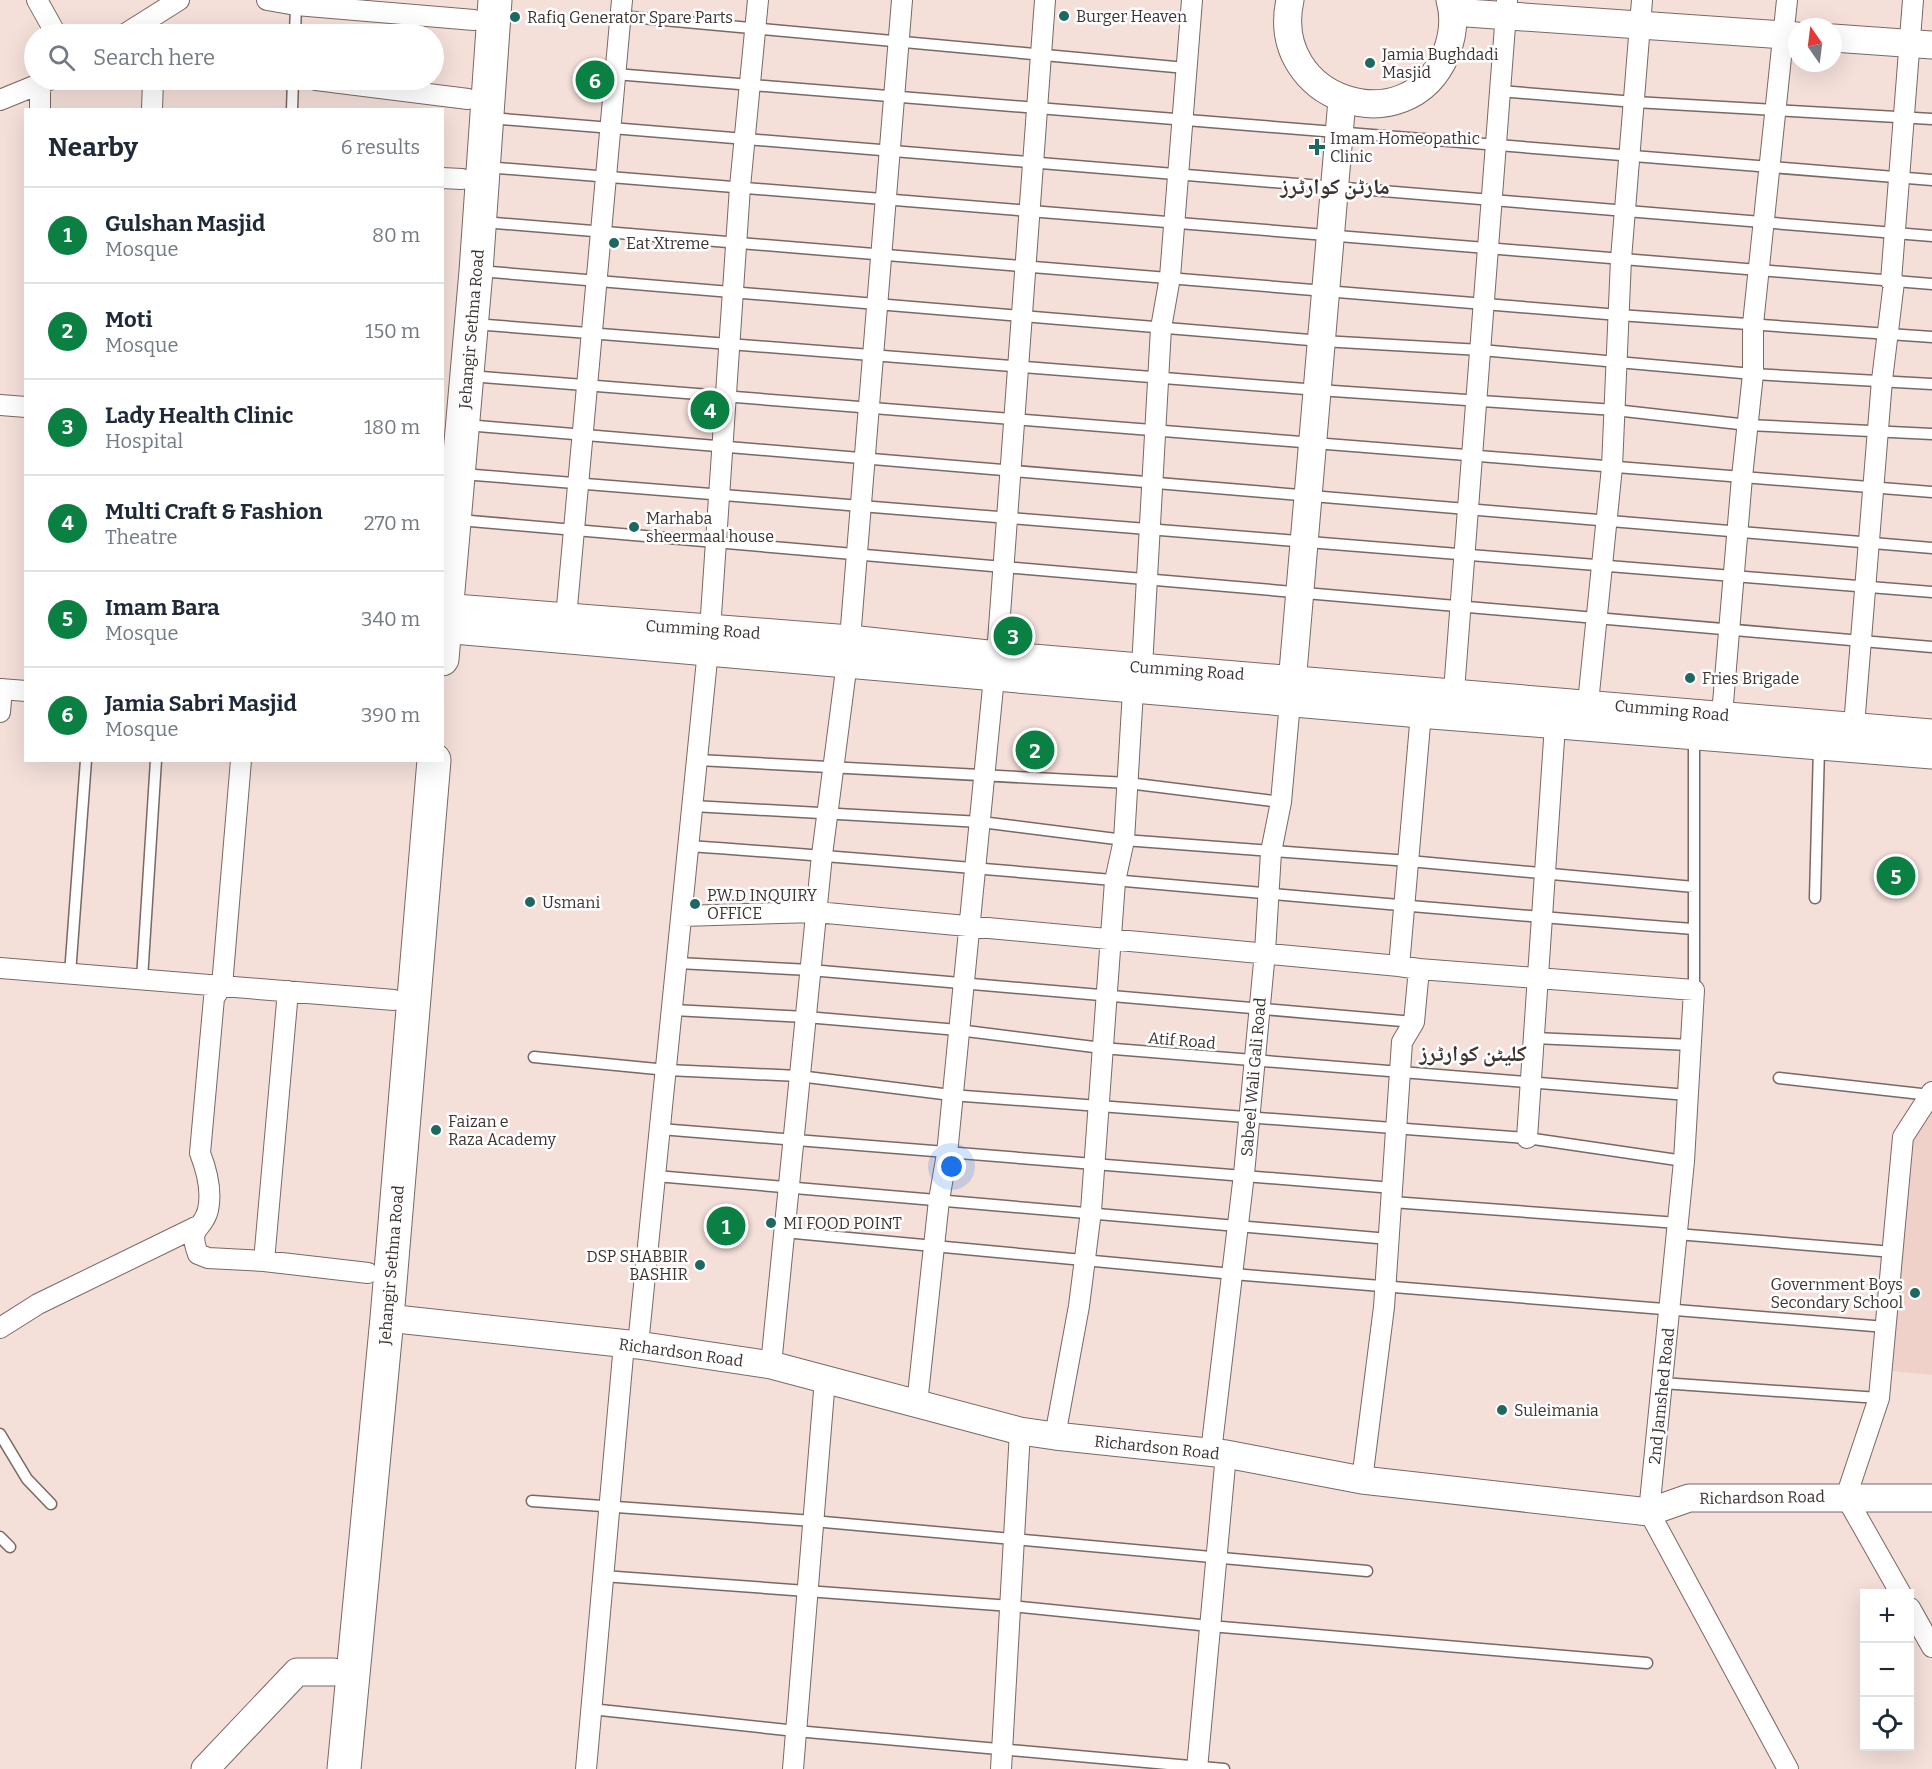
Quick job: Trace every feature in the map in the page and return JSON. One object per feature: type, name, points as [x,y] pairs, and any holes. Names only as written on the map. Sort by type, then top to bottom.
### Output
[{"type":"highway","name":"Jehangir Sethna Road","points":[[444,626],[459,473],[453,424],[462,175],[478,108],[482,7]]},
{"type":"highway","name":"Jehangir Sethna Road","points":[[453,424],[466,376],[479,222],[462,175]]},
{"type":"highway","name":"Jehangir Sethna Road","points":[[325,1769],[414,762]]},
{"type":"highway","name":"Jehangir Sethna Road","points":[[344,1769],[387,1318],[434,762]]},
{"type":"street","points":[[37,0],[50,24]]},
{"type":"street","points":[[140,24],[179,0]]},
{"type":"street","points":[[267,0],[296,5],[482,7]]},
{"type":"street","points":[[585,1769],[609,1507],[656,1176],[698,760],[721,495],[735,242],[758,0]]},
{"type":"street","points":[[771,1365],[822,855],[850,639],[902,0]]},
{"type":"street","points":[[917,1404],[939,1200],[947,1154],[951,1095],[981,822],[1004,567],[1045,0]]},
{"type":"street","points":[[1055,1436],[1085,1260],[1090,1211],[1115,881],[1124,840],[1147,579],[1161,328],[1170,277],[1176,173],[1192,0]]},
{"type":"street","points":[[1290,0],[1287,16],[1289,42],[1300,67],[1318,87],[1342,100],[1370,104],[1397,100],[1422,86],[1441,65],[1452,39],[1452,6],[1642,12],[1788,35]]},
{"type":"street","points":[[1787,0],[1789,18]]},
{"type":"street","points":[[1854,726],[1882,380],[1894,282],[1891,281],[1901,179],[1904,116],[1921,44],[1913,0]]},
{"type":"street","points":[[566,618],[621,8]]},
{"type":"street","points":[[1454,691],[1506,8]]},
{"type":"street","points":[[1588,703],[1608,520],[1616,410],[1621,259],[1642,12]]},
{"type":"street","points":[[156,14],[156,24]]},
{"type":"street","points":[[1842,39],[1921,44]]},
{"type":"street","points":[[1722,715],[1742,477],[1754,374],[1752,324],[1761,268],[1769,168],[1788,51]]},
{"type":"street","points":[[0,100],[25,90]]},
{"type":"street","points":[[40,108],[44,90]]},
{"type":"street","points":[[152,108],[153,90]]},
{"type":"street","points":[[374,90],[478,108]]},
{"type":"street","points":[[1291,690],[1342,100]]},
{"type":"street","points":[[0,405],[24,407]]},
{"type":"street","name":"Cumming Road","points":[[444,626],[566,618],[709,640],[845,665],[995,666],[1291,690],[1454,691],[1932,733]]},
{"type":"street","name":"Cumming Road","points":[[444,626],[709,640],[850,639],[995,666]]},
{"type":"street","points":[[0,712],[1,689],[24,691]]},
{"type":"street","name":"Cumming Road","points":[[1291,690],[1420,713],[1932,755]]},
{"type":"street","name":"Sabeel Wali Gali Road","points":[[1197,1768],[1216,1556],[1219,1453],[1237,1224],[1260,1009],[1271,852],[1281,802],[1291,690]]},
{"type":"street","points":[[1399,966],[1420,713]]},
{"type":"street","points":[[1527,1138],[1555,725]]},
{"type":"street","points":[[0,1328],[38,1304],[196,1227],[208,1212],[208,1175],[200,1153],[214,998],[222,986],[241,762]]},
{"type":"street","points":[[682,916],[816,912],[969,928],[1265,952],[1419,969],[1694,990]]},
{"type":"street","points":[[0,968],[394,1000]]},
{"type":"street","points":[[1362,1480],[1386,1285],[1402,1042],[1414,1022],[1419,969]]},
{"type":"street","name":"2nd Jamshed Road","points":[[1649,1512],[1684,1161],[1694,990]]},
{"type":"street","points":[[264,1261],[288,992]]},
{"type":"street","points":[[1899,1589],[1846,1497],[1879,1398],[1903,1137],[1931,1093]]},
{"type":"street","points":[[196,1227],[194,1239],[198,1254],[208,1258],[264,1261],[368,1273]]},
{"type":"street","name":"Richardson Road","points":[[387,1318],[631,1345],[771,1365],[1020,1431],[1219,1453],[1362,1480],[1649,1512],[1689,1498],[1932,1498]]},
{"type":"street","points":[[793,1769],[825,1379]]},
{"type":"street","points":[[1001,1769],[1016,1539],[1020,1431]]},
{"type":"street","points":[[1649,1512],[1788,1769]]},
{"type":"street","points":[[1914,1615],[1932,1647]]},
{"type":"street","points":[[205,1769],[297,1672],[333,1672]]},
{"type":"lane","points":[[295,24],[296,5]]},
{"type":"lane","points":[[621,8],[756,28],[1186,68]]},
{"type":"lane","points":[[615,74],[1932,180]]},
{"type":"lane","points":[[292,108],[293,90]]},
{"type":"lane","points":[[1500,91],[1635,102],[1777,108],[1932,119]]},
{"type":"lane","points":[[478,108],[610,128],[1492,198],[1932,236]]},
{"type":"lane","points":[[462,175],[606,177],[1621,259],[1761,268],[1932,284]]},
{"type":"lane","points":[[479,222],[1619,315],[1932,338]]},
{"type":"lane","points":[[476,271],[1322,341],[1618,360],[1754,374],[1932,384]]},
{"type":"lane","points":[[471,324],[1158,378],[1616,410],[1748,425],[1932,434]]},
{"type":"lane","points":[[466,376],[1932,492]]},
{"type":"lane","points":[[453,424],[1932,548]]},
{"type":"lane","points":[[459,473],[1932,592]]},
{"type":"lane","points":[[456,519],[1932,647]]},
{"type":"lane","points":[[1694,737],[1694,990]]},
{"type":"lane","points":[[1815,898],[1819,747]]},
{"type":"lane","points":[[698,760],[1128,783],[1281,802]]},
{"type":"lane","points":[[70,974],[86,762]]},
{"type":"lane","points":[[142,980],[156,762]]},
{"type":"lane","points":[[693,806],[981,822],[1124,840],[1409,861],[1694,887]]},
{"type":"lane","points":[[689,846],[976,868],[1404,908],[1693,929]]},
{"type":"lane","points":[[678,963],[810,970],[963,985],[1414,1022]]},
{"type":"lane","name":"Atif Road","points":[[673,1010],[806,1017],[958,1030],[1102,1048],[1401,1074],[1688,1095]]},
{"type":"lane","points":[[1534,1038],[1691,1045]]},
{"type":"lane","points":[[534,1057],[667,1070],[799,1076],[951,1095],[1527,1138],[1684,1161]]},
{"type":"lane","points":[[1779,1078],[1931,1093]]},
{"type":"lane","points":[[660,1129],[793,1138],[947,1154],[1244,1174],[1392,1195],[1893,1252]]},
{"type":"lane","points":[[656,1176],[1090,1211],[1389,1239]]},
{"type":"lane","points":[[784,1232],[1233,1274],[1886,1327]]},
{"type":"lane","points":[[1662,1383],[1879,1398]]},
{"type":"lane","points":[[0,1434],[27,1479],[51,1504]]},
{"type":"lane","points":[[532,1501],[813,1521],[1367,1571]]},
{"type":"lane","points":[[0,1537],[10,1547]]},
{"type":"lane","points":[[603,1576],[1011,1606],[1210,1626],[1647,1663]]},
{"type":"lane","points":[[591,1709],[796,1731],[1224,1769]]},
{"type":"shaded area","name":"Government Boys Secondary School","points":[[1932,1092],[1932,1375],[1892,1371],[1914,1120]]},
{"type":"place","name":"Burger Heaven","points":[[1064,16]]},
{"type":"place","name":"Rafiq Generator Spare Parts","points":[[515,17]]},
{"type":"place","name":"Jamia Bughdadi Masjid","points":[[1370,63]]},
{"type":"place","name":"Jamia Sabri Masjid","points":[[595,80]]},
{"type":"place","name":"Imam Homeopathic Clinic","points":[[1317,147]]},
{"type":"place","name":"Eat Xtreme","points":[[614,243]]},
{"type":"place","name":"Multi Craft & Fashion","points":[[710,410]]},
{"type":"place","name":"Marhaba sheermaal house","points":[[634,527]]},
{"type":"place","name":"Lady Health Clinic","points":[[1013,636]]},
{"type":"place","name":"Fries Brigade","points":[[1690,678]]},
{"type":"place","name":"Moti","points":[[1035,750]]},
{"type":"place","name":"Imam Bara","points":[[1896,876]]},
{"type":"place","name":"Usmani","points":[[530,902]]},
{"type":"place","name":"P.W.D INQUIRY OFFICE","points":[[695,904]]},
{"type":"place","name":"Faizan e Raza Academy","points":[[436,1130]]},
{"type":"place","name":"MI FOOD POINT","points":[[771,1223]]},
{"type":"place","name":"Gulshan Masjid","points":[[726,1226]]},
{"type":"place","name":"DSP SHABBIR BASHIR","points":[[700,1265]]},
{"type":"place","name":"Government Boys Secondary School","points":[[1915,1293]]},
{"type":"place","name":"Suleimania","points":[[1502,1410]]},
{"type":"district","name":"مارٹن کوارٹرز","points":[[1335,186]]},
{"type":"district","name":"کلیٹن کوارٹرز","points":[[1473,1053]]}]
